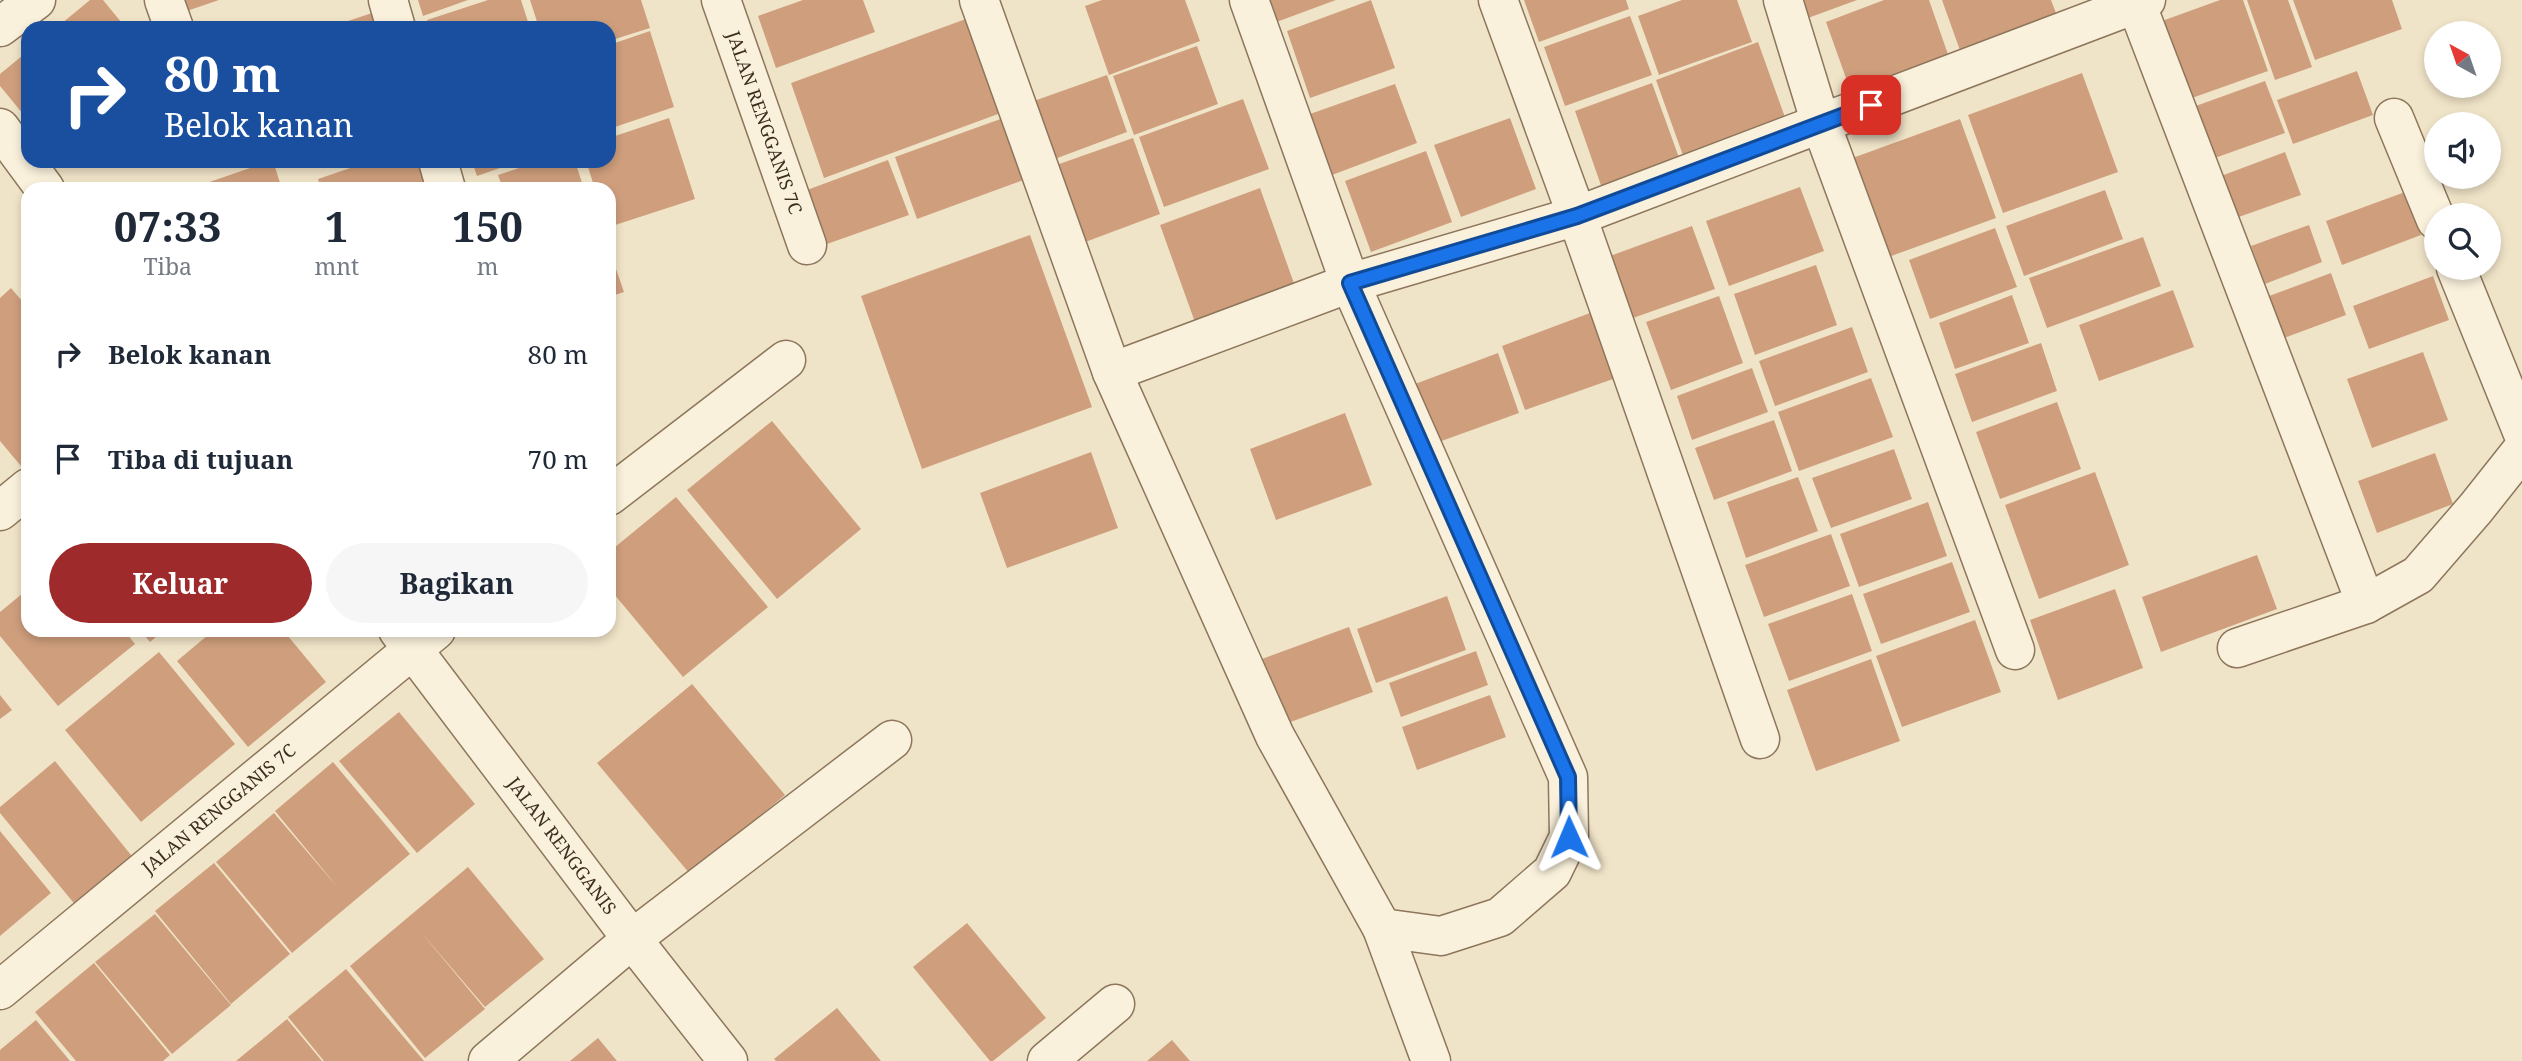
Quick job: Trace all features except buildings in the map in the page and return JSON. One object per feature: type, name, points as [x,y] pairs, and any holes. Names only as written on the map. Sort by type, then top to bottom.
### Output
[{"type":"street","points":[[0,27],[36,0]]},
{"type":"street","points":[[164,0],[172,21]]},
{"type":"street","points":[[388,0],[394,21]]},
{"type":"street","name":"JALAN RENGGANIS 7C","points":[[721,0],[807,245]]},
{"type":"street","points":[[979,0],[1112,372],[1275,736],[1382,928],[1431,1061]]},
{"type":"street","points":[[1249,0],[1350,283],[1568,777],[1569,837],[1552,872],[1500,917],[1441,936],[1382,928]]},
{"type":"street","points":[[1498,0],[1577,216],[1760,739]]},
{"type":"street","points":[[1783,0],[1821,124],[2015,650]]},
{"type":"street","points":[[1112,372],[1350,283],[1577,216],[2129,3],[2366,604]]},
{"type":"street","points":[[2395,118],[2429,203]]},
{"type":"street","points":[[0,128],[21,156]]},
{"type":"street","points":[[2461,280],[2522,431]]},
{"type":"street","points":[[616,491],[786,360]]},
{"type":"street","points":[[2236,648],[2366,604],[2418,575],[2522,450]]},
{"type":"street","points":[[0,511],[21,494]]},
{"type":"street","name":"JALAN RENGGANIS 7C","points":[[0,990],[415,637]]},
{"type":"street","name":"JALAN RENGGANIS","points":[[417,637],[632,939],[728,1061]]},
{"type":"street","points":[[488,1061],[632,939],[892,740]]},
{"type":"street","points":[[1046,1061],[1115,1004]]},
{"type":"route","points":[[1569,837],[1568,777],[1350,283],[1577,216],[1871,105]]}]
